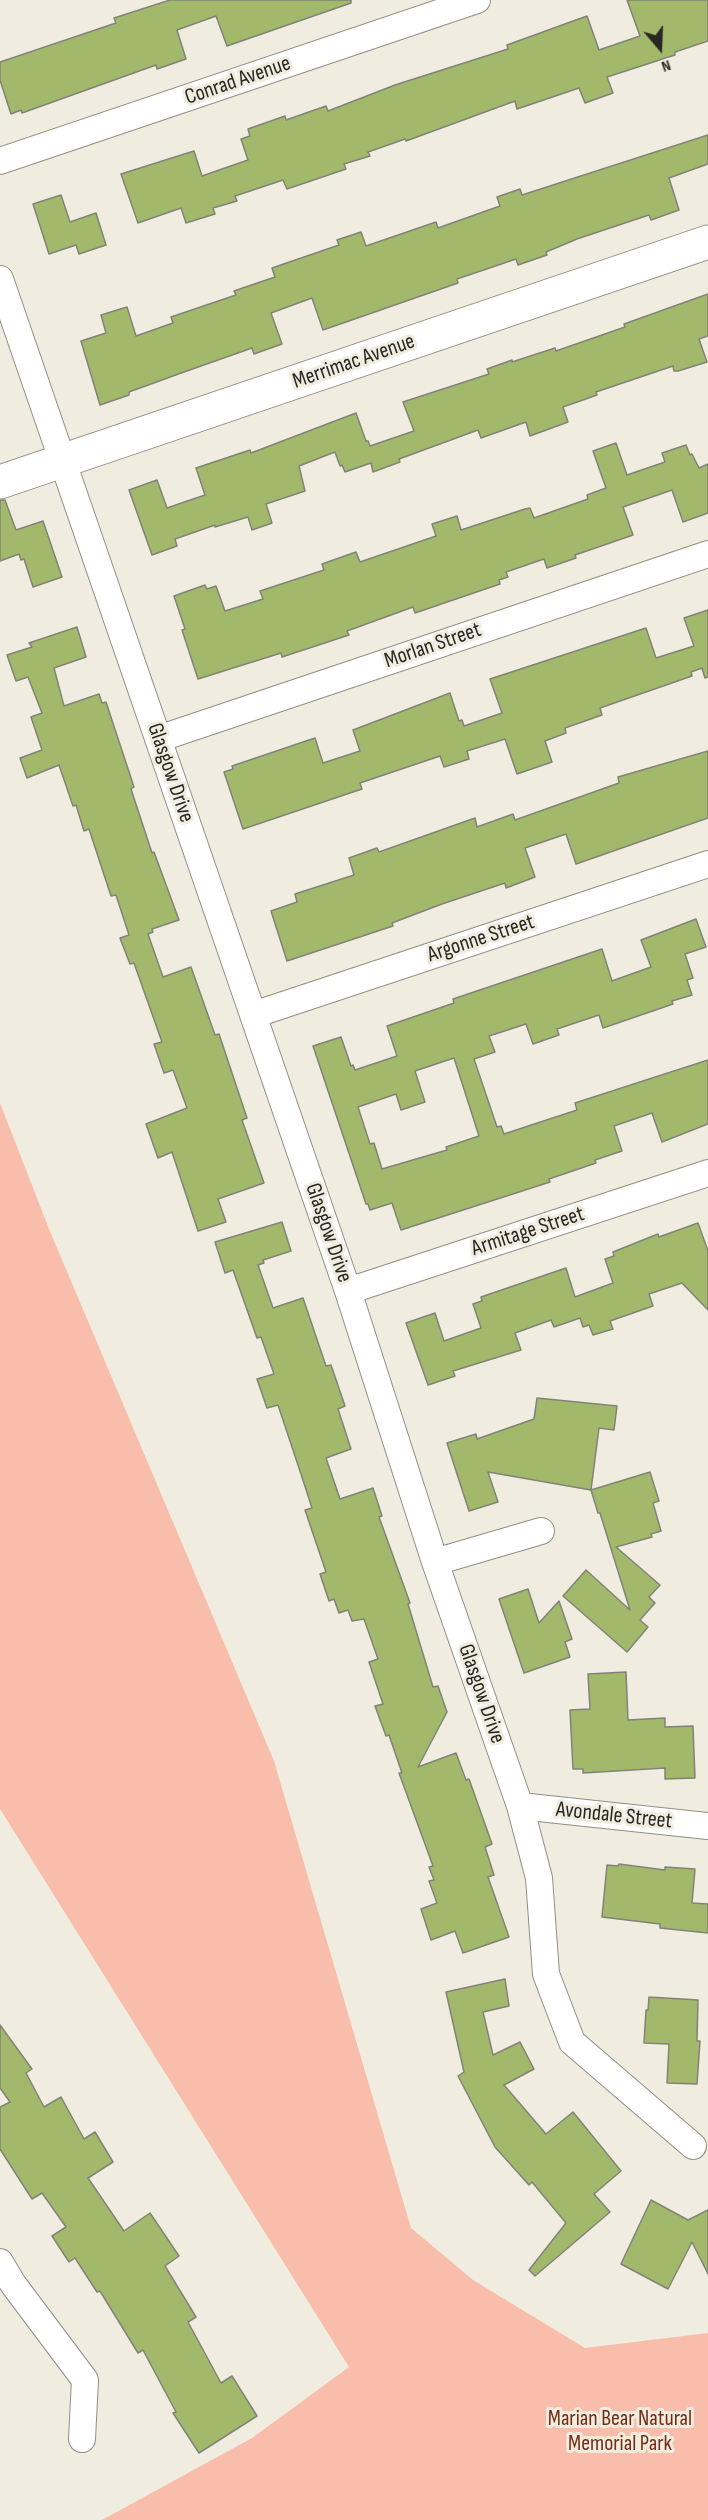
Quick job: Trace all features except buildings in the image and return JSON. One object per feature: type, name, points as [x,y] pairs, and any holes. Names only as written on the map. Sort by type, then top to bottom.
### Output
[{"type":"street","name":"Conrad Avenue","points":[[0,161],[477,0]]},
{"type":"street","name":"Merrimac Avenue","points":[[0,482],[708,242]]},
{"type":"street","name":"Glasgow Drive","points":[[0,279],[348,1291],[435,1562],[520,1806],[539,1878],[546,1974],[572,2042],[693,2146]]},
{"type":"street","name":"Morlan Street","points":[[158,739],[708,554]]},
{"type":"street","name":"Argonne Street","points":[[253,1015],[708,864]]},
{"type":"street","name":"Armitage Street","points":[[348,1291],[708,1173]]},
{"type":"street","points":[[435,1562],[540,1531]]},
{"type":"street","name":"Avondale Street","points":[[520,1806],[708,1826]]},
{"type":"street","points":[[0,2262],[13,2284],[85,2380],[82,2439]]},
{"type":"green space","name":"Marian Bear Natural Memorial Park","points":[[0,1103],[49,1229],[274,1761],[411,2228],[473,2280],[585,2348],[708,2333],[708,2520],[102,2520],[252,2438],[349,2367],[0,1809]]}]
